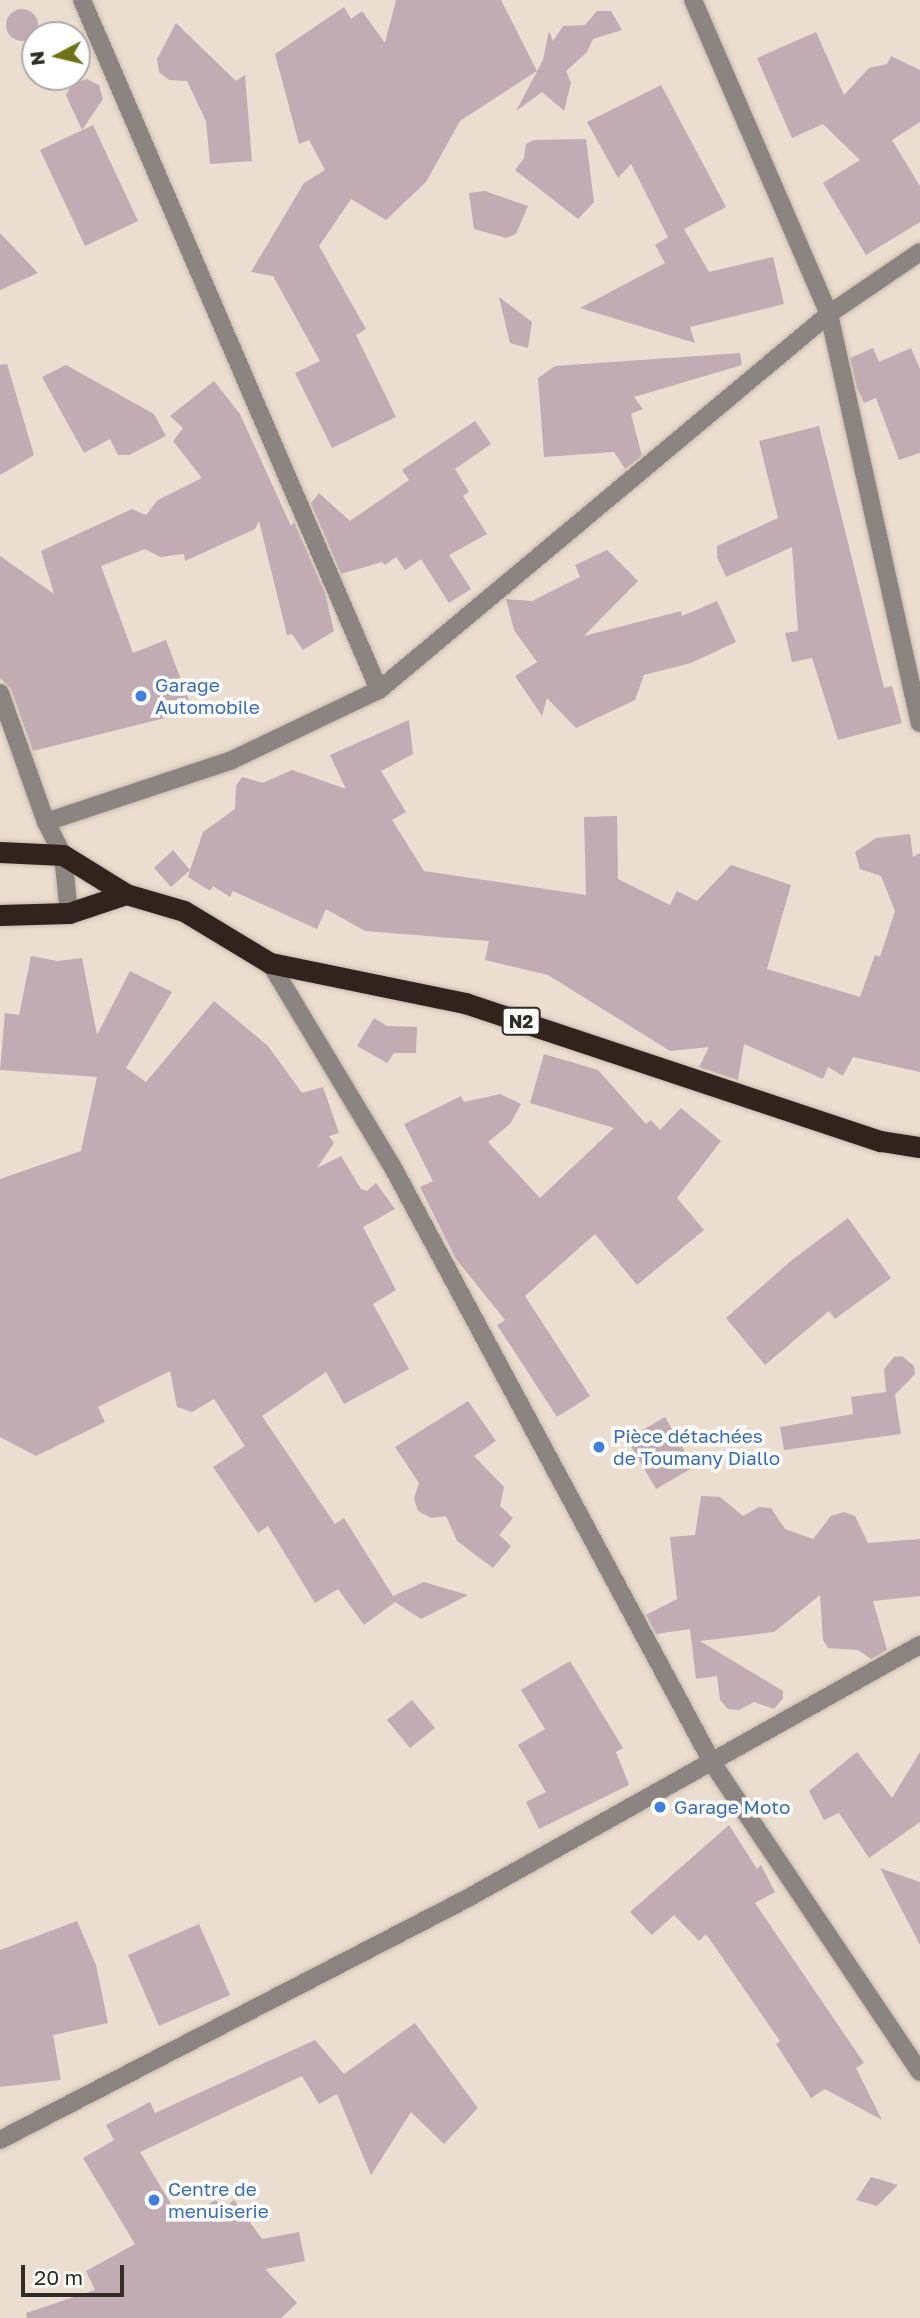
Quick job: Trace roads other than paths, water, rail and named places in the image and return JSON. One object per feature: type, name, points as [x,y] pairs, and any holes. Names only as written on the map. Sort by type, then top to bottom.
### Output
[{"type":"highway","name":"N2","points":[[0,852],[63,855],[126,894],[184,912],[270,963],[465,1003],[881,1140],[920,1147]]},
{"type":"highway","points":[[0,915],[69,913],[126,894]]},
{"type":"street","points":[[82,0],[379,690]]},
{"type":"street","points":[[693,0],[829,314],[920,723]]},
{"type":"street","points":[[46,822],[232,760],[379,690],[829,314],[920,252]]},
{"type":"street","points":[[0,693],[46,822],[63,855],[69,913]]},
{"type":"street","points":[[270,963],[391,1164],[713,1764],[920,2072]]},
{"type":"street","points":[[0,2140],[456,1904],[713,1764],[920,1645]]},
{"type":"place","name":"Garage Automobile","points":[[141,696]]},
{"type":"place","name":"Pièce détachées de Toumany Diallo","points":[[599,1447]]},
{"type":"place","name":"Garage Moto","points":[[660,1807]]},
{"type":"place","name":"Centre de menuiserie","points":[[154,2200]]}]
